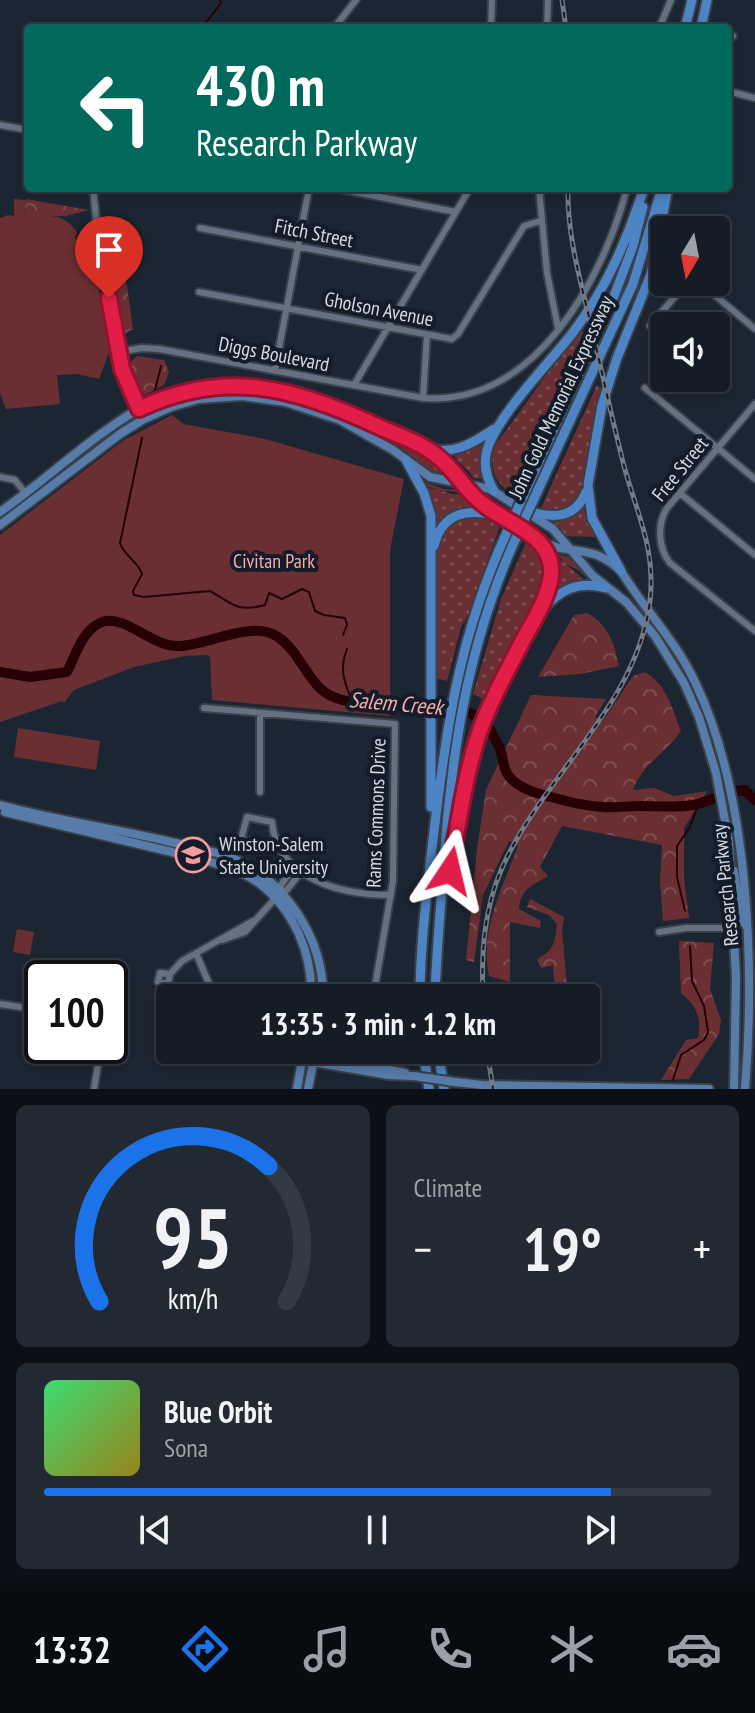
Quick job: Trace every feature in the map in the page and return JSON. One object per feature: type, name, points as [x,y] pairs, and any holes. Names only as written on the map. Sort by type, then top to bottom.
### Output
[{"type":"highway","points":[[686,24],[692,0]]},
{"type":"highway","points":[[702,24],[707,0]]},
{"type":"highway","points":[[494,491],[485,462],[497,427],[595,301],[621,253],[644,192]]},
{"type":"highway","name":"John Gold Memorial Expressway","points":[[421,984],[430,865],[446,729],[477,604],[621,279],[638,230],[645,192]]},
{"type":"highway","name":"John Gold Memorial Expressway","points":[[436,984],[456,734],[464,692],[488,608],[516,538],[633,284],[661,192]]},
{"type":"highway","points":[[531,508],[551,516],[567,514],[580,504],[588,485],[602,405],[617,358],[651,274],[667,192]]},
{"type":"highway","points":[[425,448],[440,451],[458,449],[497,427]]},
{"type":"highway","points":[[406,460],[428,505],[433,553],[430,865]]},
{"type":"highway","points":[[588,485],[592,518],[621,571]]},
{"type":"highway","points":[[433,553],[440,529],[454,516],[473,511],[498,516]]},
{"type":"highway","points":[[439,931],[474,749],[490,707],[536,617],[551,574],[549,555],[540,541]]},
{"type":"highway","points":[[536,617],[556,595],[566,589],[584,584],[606,588]]},
{"type":"highway","points":[[425,1064],[429,1089]]},
{"type":"highway","points":[[440,1064],[444,1089]]},
{"type":"main road","name":"Research Parkway","points":[[0,512],[113,425],[139,409],[197,389],[227,385],[258,386],[317,399],[425,448],[441,459],[476,499],[498,516],[550,545],[599,554],[621,571],[694,678],[715,732],[751,928],[745,1089]]},
{"type":"main road","name":"Research Parkway","points":[[0,525],[120,434],[171,407],[199,399],[227,396],[271,399],[313,410],[340,420],[435,479],[480,486],[531,508],[556,531],[606,588],[626,602],[645,622],[675,667],[720,772]]},
{"type":"main road","points":[[0,808],[223,865],[259,883],[298,916],[313,942],[322,984]]},
{"type":"main road","name":"Research Parkway","points":[[729,814],[736,987],[734,1089]]},
{"type":"main road","points":[[729,842],[741,918],[751,928]]},
{"type":"main road","points":[[278,896],[302,940],[310,984]]},
{"type":"main road","points":[[747,909],[755,917]]},
{"type":"main road","points":[[297,1089],[301,1064]]},
{"type":"main road","points":[[308,1089],[313,1064]]},
{"type":"main road","points":[[346,1064],[389,1075],[482,1085],[709,1089]]},
{"type":"main road","points":[[365,1064],[414,1076]]},
{"type":"street","points":[[337,24],[356,0]]},
{"type":"street","points":[[491,24],[492,0]]},
{"type":"street","points":[[547,24],[548,0]]},
{"type":"street","points":[[661,24],[671,0]]},
{"type":"street","points":[[732,92],[755,98]]},
{"type":"street","points":[[0,125],[24,129]]},
{"type":"street","points":[[93,192],[96,228],[118,352],[127,386],[144,419]]},
{"type":"street","points":[[275,370],[308,192]]},
{"type":"street","points":[[355,192],[456,212]]},
{"type":"street","points":[[354,385],[468,192]]},
{"type":"street","points":[[539,192],[549,289],[558,328]]},
{"type":"street","name":"Diggs Boulevard","points":[[118,352],[159,349],[423,398],[461,396],[495,385],[524,365],[558,328],[598,267],[617,224],[626,192]]},
{"type":"street","name":"Gholson Avenue","points":[[199,292],[452,339],[524,226],[540,221]]},
{"type":"street","name":"Fitch Street","points":[[200,228],[422,270]]},
{"type":"street","points":[[662,312],[675,296]]},
{"type":"street","points":[[716,296],[755,329]]},
{"type":"street","points":[[423,398],[427,335]]},
{"type":"street","points":[[645,388],[755,479]]},
{"type":"street","name":"Free Street","points":[[755,404],[663,514],[661,524],[661,543],[670,563],[755,631]]},
{"type":"street","points":[[0,477],[15,480],[26,494]]},
{"type":"street","points":[[681,494],[755,555]]},
{"type":"street","points":[[204,708],[260,713],[260,792]]},
{"type":"street","name":"Rams Commons Drive","points":[[260,713],[395,724],[394,865],[375,984]]},
{"type":"street","points":[[275,840],[262,844],[241,839],[247,817],[272,822],[275,840],[301,872],[335,889],[354,894],[391,895]]},
{"type":"street","points":[[278,896],[281,885],[294,867]]},
{"type":"street","points":[[170,974],[182,961],[252,925],[301,872]]},
{"type":"street","points":[[659,932],[686,928],[733,928]]},
{"type":"street","points":[[196,953],[209,984]]},
{"type":"street","points":[[0,1004],[24,1007]]},
{"type":"street","points":[[94,1089],[98,1064]]},
{"type":"green space","points":[[14,199],[26,200],[24,217],[59,218],[77,232],[75,238],[89,253],[93,263],[110,350],[99,379],[77,374],[57,375],[60,404],[6,409],[0,393],[0,218],[14,216]]},
{"type":"green space","points":[[26,199],[89,210],[66,216],[24,217]]},
{"type":"green space","points":[[118,251],[133,329],[123,335],[119,329],[104,255]]},
{"type":"green space","points":[[582,331],[586,333],[515,496],[495,476],[492,463],[494,447],[560,356]]},
{"type":"green space","points":[[137,356],[164,360],[169,372],[164,385],[144,395],[134,385],[130,373],[130,363]]},
{"type":"green space","points":[[597,385],[601,389],[587,464],[573,507],[557,513],[540,510]]},
{"type":"green space","points":[[236,389],[290,398],[352,418],[410,445],[452,478],[431,472],[395,443],[320,410],[219,394]]},
{"type":"green space","name":"Civitan Park","points":[[172,415],[184,424],[265,439],[404,479],[390,550],[390,716],[212,700],[208,655],[185,656],[134,667],[74,690],[64,703],[62,701],[0,722],[0,535],[124,440]]},
{"type":"green space","points":[[482,445],[483,479],[473,478],[454,455]]},
{"type":"green space","points":[[422,481],[444,489],[462,490],[463,493],[439,490],[466,495],[475,507],[459,511],[434,532],[426,488],[438,489],[424,486]]},
{"type":"green space","points":[[584,505],[596,537],[566,536],[554,523],[571,517]]},
{"type":"green space","points":[[462,516],[480,517],[500,526],[469,613],[461,627],[447,681],[436,678],[437,552],[445,531]]},
{"type":"green space","points":[[526,542],[541,555],[543,584],[488,701],[473,694],[501,599]]},
{"type":"green space","points":[[553,554],[565,564],[558,555],[571,557],[589,580],[566,564],[583,579],[552,590],[556,573]]},
{"type":"green space","points":[[588,613],[610,636],[619,666],[580,674],[538,677],[574,615]]},
{"type":"green space","points":[[645,672],[664,690],[681,731],[642,773],[633,790],[654,788],[674,796],[707,791],[684,828],[684,878],[689,918],[663,921],[660,880],[662,845],[562,826],[540,867],[548,876],[528,888],[520,902],[519,909],[541,921],[540,928],[510,922],[510,982],[489,976],[487,942],[490,925],[518,846],[509,841],[483,895],[474,962],[466,960],[477,848],[486,790],[531,695],[606,699],[595,717],[602,722],[633,676]]},
{"type":"green space","points":[[18,728],[100,741],[96,770],[14,757]]},
{"type":"green space","points":[[530,899],[564,917],[562,931],[567,984],[555,984],[553,965],[541,968],[537,959],[553,945],[557,924],[549,915],[527,907]]},
{"type":"green space","points":[[17,929],[34,932],[30,955],[13,952]]},
{"type":"green space","points":[[679,941],[714,943],[710,989],[721,1020],[719,1034],[689,1079],[661,1080],[686,1040],[698,1038],[699,1031],[697,1013],[681,993]]},
{"type":"waterway","points":[[205,24],[221,3],[220,0]]},
{"type":"waterway","points":[[155,390],[161,366]]},
{"type":"waterway","points":[[142,438],[120,543],[142,574],[134,595],[144,597],[210,591],[235,606],[247,608],[265,605],[269,593],[282,599],[302,589],[309,592],[315,611],[345,618],[347,625],[343,635]]},
{"type":"waterway","name":"Salem Creek","points":[[0,672],[30,677],[67,672],[86,635],[105,621],[122,623],[159,642],[178,646],[242,632],[267,632],[286,644],[318,686],[336,698],[372,704],[448,705],[483,721],[500,749],[508,775],[533,792],[578,804],[607,807],[686,806],[745,790],[755,800]]},
{"type":"waterway","points":[[347,649],[344,675],[352,701]]},
{"type":"waterway","points":[[685,911],[677,877],[677,846],[690,827],[698,805]]},
{"type":"waterway","points":[[673,1080],[681,1055],[704,1040],[708,1032],[704,1006],[692,981],[690,946]]},
{"type":"railway","points":[[562,0],[565,24]]},
{"type":"railway","points":[[483,984],[485,932],[491,899],[502,868],[520,834],[608,707],[627,674],[642,639],[650,601],[648,548],[624,466],[579,274],[572,240],[568,192]]},
{"type":"railway","points":[[489,1064],[493,1089]]},
{"type":"place","name":"Winston-Salem State University","points":[[193,855]]},
{"type":"route","points":[[109,298],[122,369],[139,409],[182,392],[227,385],[273,388],[317,399],[431,451],[476,499],[540,541],[547,552],[551,569],[549,584],[536,617],[484,719],[474,749],[450,871]]}]
